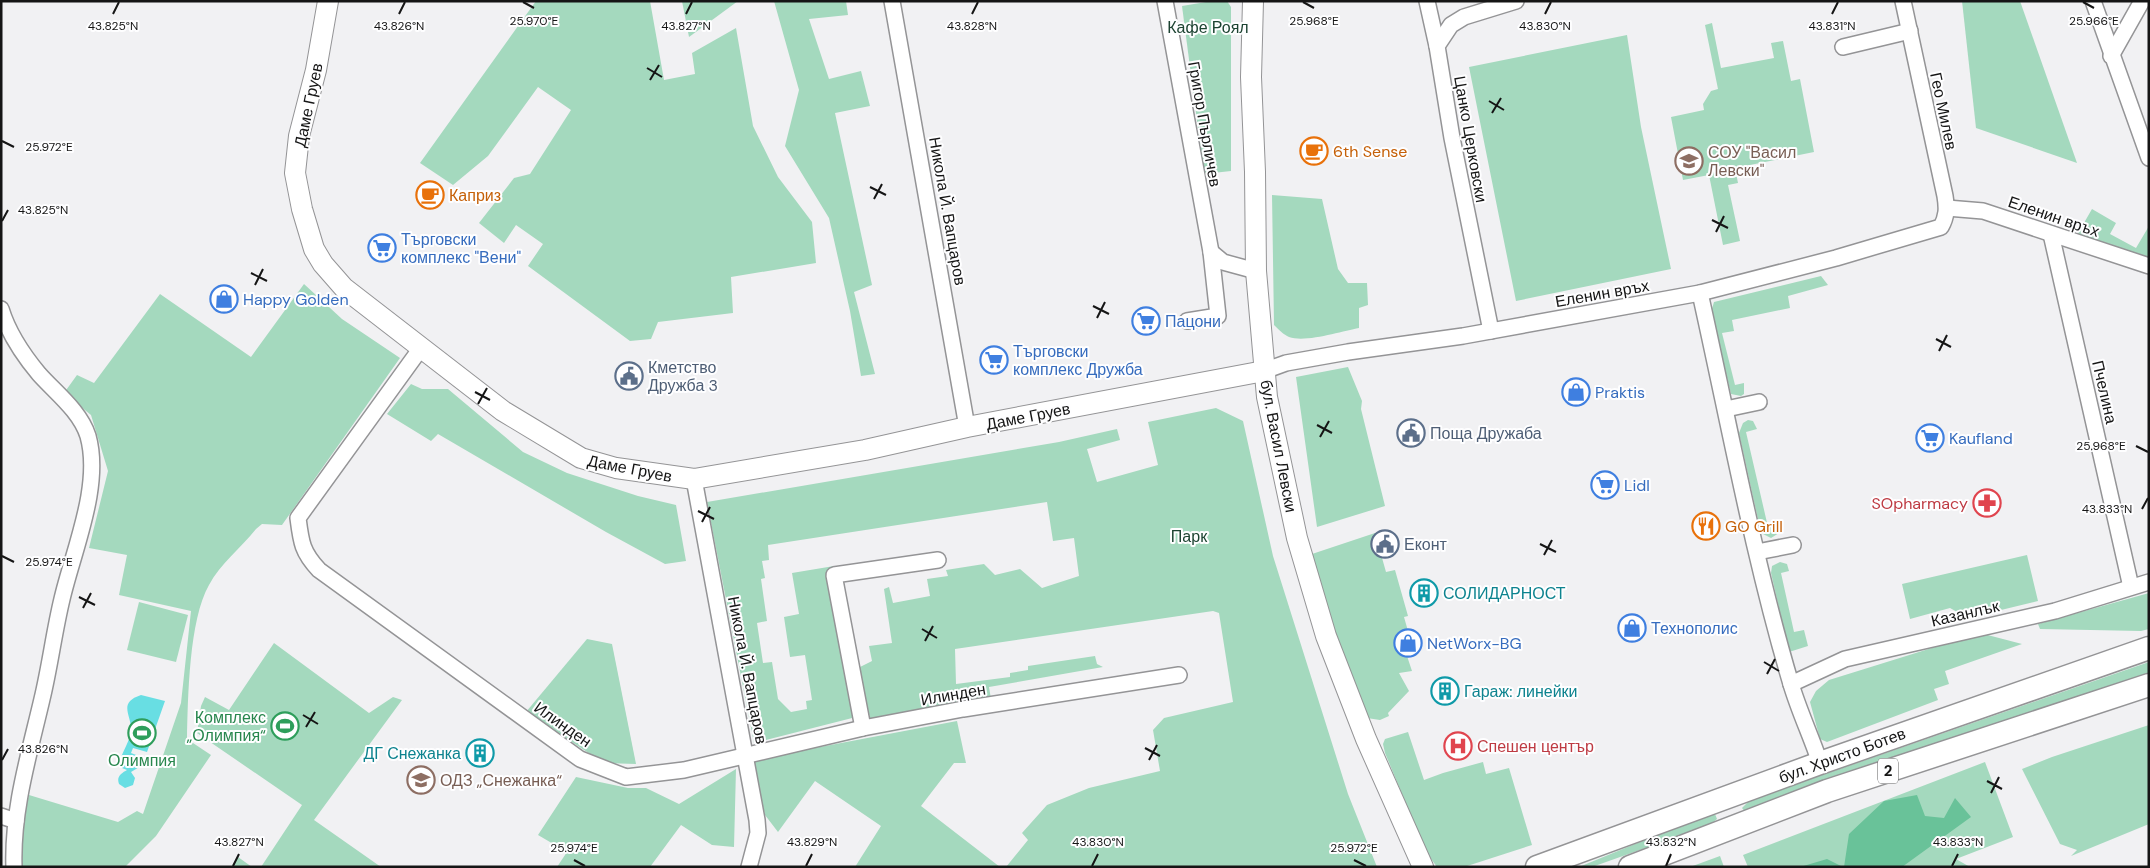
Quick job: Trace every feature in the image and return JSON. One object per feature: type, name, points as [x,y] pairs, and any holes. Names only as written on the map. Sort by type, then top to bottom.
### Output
[{"type":"highway","name":"бул. Христо Ботев","points":[[1537,867],[1820,763],[2149,648]]},
{"type":"highway","name":"бул. Христо Ботев","points":[[1630,867],[1827,791],[2149,685]]},
{"type":"highway","points":[[1733,795],[1741,824]]},
{"type":"main road","name":"Даме Груев","points":[[328,1],[316,70],[299,136],[295,174],[307,233],[323,264],[344,288],[503,411],[581,458],[616,468],[694,479],[865,450],[967,427],[1264,371]]},
{"type":"main road","name":"бул. Васил Левски","points":[[1253,1],[1251,77],[1256,172],[1256,271],[1267,397],[1297,538],[1326,636],[1366,739],[1423,867]]},
{"type":"street","name":"Никола Й. Вапцаров","points":[[892,1],[967,427]]},
{"type":"street","name":"Григор Пърличев","points":[[1165,1],[1211,252],[1218,316],[1187,322]]},
{"type":"street","name":"Цанко Церковски","points":[[1426,1],[1437,46],[1452,138],[1490,331]]},
{"type":"street","points":[[1437,46],[1451,25],[1464,17],[1516,1]]},
{"type":"street","name":"Гео Милев","points":[[1903,1],[1947,208],[1945,220],[1941,227]]},
{"type":"street","points":[[2093,1],[2149,158]]},
{"type":"street","points":[[2112,56],[2142,1]]},
{"type":"street","points":[[1843,47],[1910,32]]},
{"type":"street","name":"Еленин връх","points":[[1947,208],[1983,212],[2149,266]]},
{"type":"street","name":"Еленин връх","points":[[1264,371],[1286,363],[1490,331],[1700,293],[1836,258],[1941,227]]},
{"type":"street","name":"Пчелина","points":[[2051,234],[2131,588]]},
{"type":"street","points":[[1211,252],[1223,262],[1256,271]]},
{"type":"street","points":[[1700,293],[1757,552],[1791,684],[1820,763]]},
{"type":"street","points":[[1,309],[13,337],[34,369],[75,414],[88,436],[91,465],[88,503],[62,600],[19,798],[14,867]]},
{"type":"street","name":"Илинден","points":[[421,348],[298,518],[301,545],[308,559],[325,574],[580,759],[626,777],[684,770],[863,728],[962,709],[1179,675]]},
{"type":"street","points":[[1726,409],[1759,402]]},
{"type":"street","name":"Никола Й. Вапцаров","points":[[694,479],[746,754],[758,833],[748,867]]},
{"type":"street","points":[[1757,552],[1793,545]]},
{"type":"street","points":[[863,728],[834,575],[938,560]]},
{"type":"street","name":"Казанлък","points":[[1791,684],[1845,659],[2054,611],[2149,582]]},
{"type":"street","points":[[1,816],[16,821]]},
{"type":"green space","points":[[536,1],[650,1],[664,80],[695,74],[692,53],[736,28],[753,126],[778,177],[812,222],[816,263],[731,277],[733,313],[658,322],[651,339],[630,341],[528,266],[543,244],[516,225],[504,243],[479,223],[514,178],[530,174],[571,110],[538,87],[488,156],[453,185],[420,163]]},
{"type":"green space","points":[[682,1],[738,1],[689,37]]},
{"type":"green space","points":[[774,1],[846,1],[848,15],[809,19],[829,79],[861,71],[870,106],[835,113],[872,285],[854,292],[875,374],[861,376],[850,311],[829,218],[785,146],[799,90]]},
{"type":"green space","name":"Кафе Роял","points":[[1212,1],[1227,1],[1231,7],[1231,171],[1204,174],[1182,6]]},
{"type":"green space","points":[[1962,1],[2020,1],[2077,163],[1976,128]]},
{"type":"green space","points":[[1712,23],[1721,68],[1774,58],[1771,43],[1783,41],[1791,81],[1800,79],[1814,152],[1735,168],[1738,183],[1728,185],[1740,241],[1723,245],[1709,175],[1683,180],[1671,117],[1704,110],[1703,104],[1711,91],[1718,89],[1705,25]]},
{"type":"green space","points":[[1627,35],[1641,127],[1671,269],[1516,301],[1469,67]]},
{"type":"green space","points":[[1272,195],[1322,199],[1338,269],[1348,283],[1367,283],[1368,305],[1359,308],[1359,328],[1305,339],[1289,337],[1274,325]]},
{"type":"green space","points":[[2092,209],[2116,223],[2110,234],[2136,248],[2149,226],[2149,263],[2077,235]]},
{"type":"green space","points":[[1821,276],[1828,285],[1788,296],[1790,308],[1732,320],[1734,331],[1722,333],[1735,385],[1744,383],[1744,394],[1741,396],[1731,394],[1711,312],[1714,302]]},
{"type":"green space","points":[[304,284],[342,319],[400,358],[282,525],[262,524],[225,563],[209,585],[197,618],[191,659],[187,739],[211,755],[156,836],[125,867],[22,867],[22,822],[29,795],[118,822],[137,811],[143,814],[181,703],[191,611],[119,595],[127,555],[89,548],[108,471],[91,415],[64,393],[77,375],[94,383],[160,294],[251,357]]},
{"type":"green space","points":[[1348,367],[1362,401],[1361,409],[1385,506],[1317,527],[1296,377]]},
{"type":"green space","points":[[411,384],[422,389],[448,389],[523,452],[567,473],[638,496],[676,505],[686,561],[665,564],[606,532],[438,434],[431,441],[387,414]]},
{"type":"green space","name":"Парк","points":[[1216,408],[1243,421],[1273,556],[1348,794],[1377,867],[1006,867],[1028,840],[1022,833],[1047,805],[1089,788],[1160,771],[1153,730],[1164,718],[1233,702],[1219,613],[1213,611],[955,649],[956,684],[1010,677],[1010,673],[1028,670],[1028,666],[1095,656],[1097,664],[1103,667],[989,687],[992,705],[872,726],[858,668],[872,661],[869,646],[892,643],[884,589],[889,587],[893,603],[930,596],[927,579],[948,576],[946,570],[984,564],[995,575],[1020,569],[1042,588],[1079,576],[1074,538],[1053,541],[1047,502],[768,545],[769,560],[762,561],[765,578],[761,579],[767,621],[757,623],[763,663],[772,662],[778,699],[791,712],[807,709],[806,701],[812,700],[805,655],[790,657],[784,617],[799,614],[792,573],[834,566],[860,716],[754,743],[707,502],[1059,442],[1117,429],[1120,440],[1087,449],[1097,482],[1158,465],[1148,422]]},
{"type":"green space","points":[[1748,420],[1753,421],[1757,429],[1746,432],[1768,527],[1778,525],[1779,533],[1771,538],[1761,533],[1739,433],[1743,423]]},
{"type":"green space","points":[[1375,533],[1386,572],[1395,570],[1408,616],[1404,617],[1410,638],[1402,641],[1412,671],[1399,673],[1409,691],[1388,713],[1389,716],[1380,720],[1360,717],[1309,555]]},
{"type":"green space","points":[[2027,555],[2038,601],[1968,618],[1950,608],[1910,619],[1902,584]]},
{"type":"green space","points":[[1780,562],[1787,564],[1789,571],[1781,573],[1794,632],[1804,630],[1808,646],[1789,652],[1771,573],[1772,566]]},
{"type":"green space","points":[[2149,593],[2149,629],[2141,631],[2040,629],[2038,624]]},
{"type":"green space","points":[[139,602],[188,615],[176,662],[127,650]]},
{"type":"green space","points":[[1980,633],[2022,644],[1945,671],[1949,684],[1934,689],[1938,700],[1827,742],[1820,739],[1810,702],[1816,691],[1829,680]]},
{"type":"green space","points":[[587,639],[612,644],[636,764],[604,763],[526,712]]},
{"type":"green space","name":"Комплекс „Олимпия“","points":[[274,643],[369,713],[393,697],[402,700],[314,820],[381,867],[261,867],[302,805],[197,733],[201,706],[205,697],[229,710]]},
{"type":"green space","points":[[2149,662],[2149,673],[1746,813],[1742,808],[1750,800]]},
{"type":"green space","points":[[957,721],[966,763],[954,763],[921,806],[1000,867],[855,867],[881,826],[815,781],[778,832],[765,815],[752,760]]},
{"type":"green space","points":[[2149,725],[2149,824],[2071,856],[2077,850],[2060,844],[2022,769],[2052,757]]},
{"type":"green space","points":[[1408,732],[1424,780],[1483,762],[1486,774],[1509,768],[1532,845],[1464,867],[1437,867],[1426,852],[1383,744],[1385,739]]},
{"type":"green space","points":[[1985,762],[2013,837],[1956,859],[1970,867],[1748,867],[1743,855]]},
{"type":"green space","points":[[736,769],[734,847],[712,845],[681,825],[650,867],[557,867],[567,852],[538,835],[576,777],[628,788],[646,788],[679,804]]},
{"type":"green space","points":[[1917,795],[1925,816],[1944,818],[1955,798],[1971,817],[1902,867],[1844,867],[1849,834],[1884,801]]},
{"type":"green space","points":[[1708,814],[1715,814],[1717,819],[1710,825],[1592,867],[1579,867]]},
{"type":"green space","points":[[1720,856],[1724,867],[1690,867]]},
{"type":"green space","points":[[238,857],[252,867],[231,867]]},
{"type":"green space","points":[[1827,859],[1843,867],[1800,867]]},
{"type":"water","name":"Олимпия","points":[[141,695],[165,701],[147,752],[133,748],[131,753],[144,758],[141,766],[131,772],[135,778],[133,785],[125,788],[119,784],[118,779],[127,770],[122,768],[120,761],[131,731],[127,710],[129,702]]},
{"type":"place","name":"6th Sense","points":[[1314,151]]},
{"type":"place","name":"СОУ \"Васил Левски\"","points":[[1689,161]]},
{"type":"place","name":"Каприз","points":[[430,195]]},
{"type":"place","name":"Търговски комплекс \"Вени\"","points":[[382,248]]},
{"type":"place","name":"Happy Golden","points":[[224,299]]},
{"type":"place","name":"Пацони","points":[[1146,321]]},
{"type":"place","name":"Търговски комплекс Дружба","points":[[994,360]]},
{"type":"place","name":"Кметство Дружба 3","points":[[629,376]]},
{"type":"place","name":"Praktis","points":[[1576,392]]},
{"type":"place","name":"Поща Дружаба","points":[[1411,433]]},
{"type":"place","name":"Kaufland","points":[[1930,438]]},
{"type":"place","name":"Lidl","points":[[1605,485]]},
{"type":"place","name":"SOpharmacy","points":[[1987,503]]},
{"type":"place","name":"GO Grill","points":[[1706,526]]},
{"type":"place","name":"Еконт","points":[[1385,544]]},
{"type":"place","name":"СОЛИДАРНОСТ","points":[[1424,593]]},
{"type":"place","name":"Технополис","points":[[1632,628]]},
{"type":"place","name":"NetWorx-BG","points":[[1408,643]]},
{"type":"place","name":"Гараж: линейки","points":[[1445,691]]},
{"type":"place","name":"Комплекс „Олимпия“","points":[[285,726]]},
{"type":"place","name":"Олимпия","points":[[142,733]]},
{"type":"place","name":"Спешен център","points":[[1458,746]]},
{"type":"place","name":"ДГ Снежанка","points":[[480,753]]},
{"type":"place","name":"ОДЗ „Снежанка“","points":[[421,780]]}]
